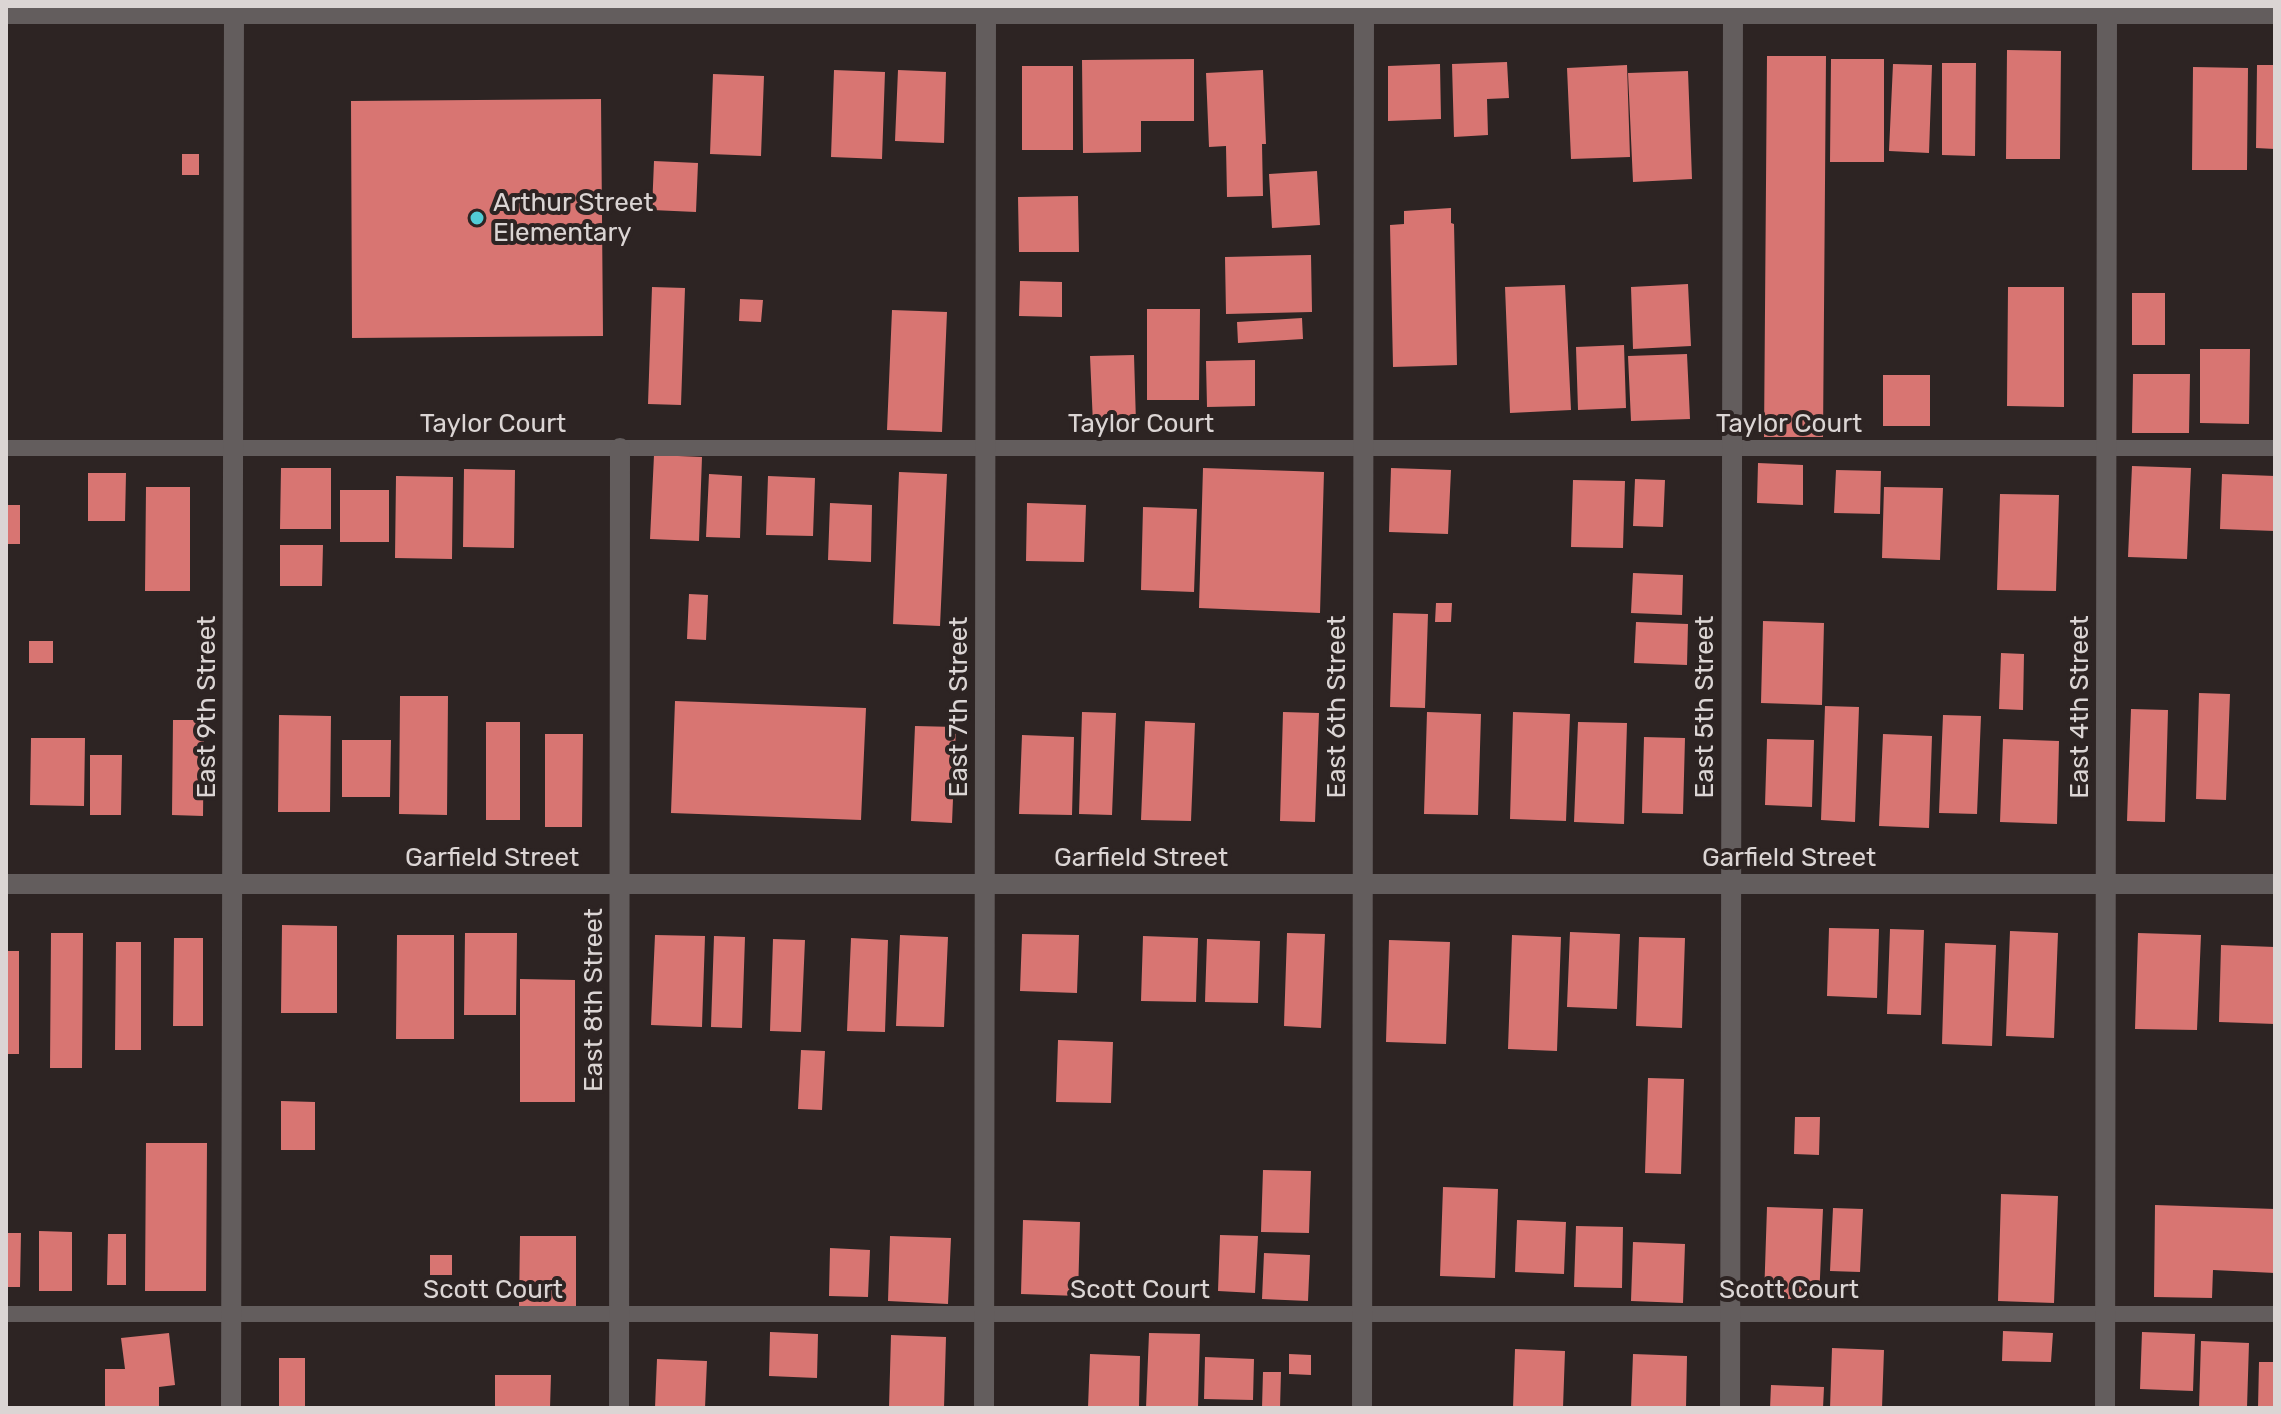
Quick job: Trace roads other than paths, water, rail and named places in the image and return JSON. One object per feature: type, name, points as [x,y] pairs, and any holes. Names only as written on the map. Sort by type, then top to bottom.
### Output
[{"type":"street","points":[[6,14],[234,10],[2107,10],[2275,14]]},
{"type":"street","name":"East 9th Street","points":[[231,1408],[234,10]]},
{"type":"street","name":"East 7th Street","points":[[984,1408],[986,10]]},
{"type":"street","name":"East 6th Street","points":[[1362,1408],[1364,10]]},
{"type":"street","name":"East 5th Street","points":[[1730,1408],[1733,10]]},
{"type":"street","name":"East 4th Street","points":[[2105,1408],[2107,10]]},
{"type":"street","name":"East 8th Street","points":[[619,1408],[620,448]]},
{"type":"street","name":"Garfield Street","points":[[6,884],[2275,884]]},
{"type":"lane","name":"Taylor Court","points":[[6,448],[2275,448]]},
{"type":"lane","name":"Scott Court","points":[[6,1314],[2275,1314]]},
{"type":"place","name":"Arthur Street Elementary","points":[[477,218]]}]
